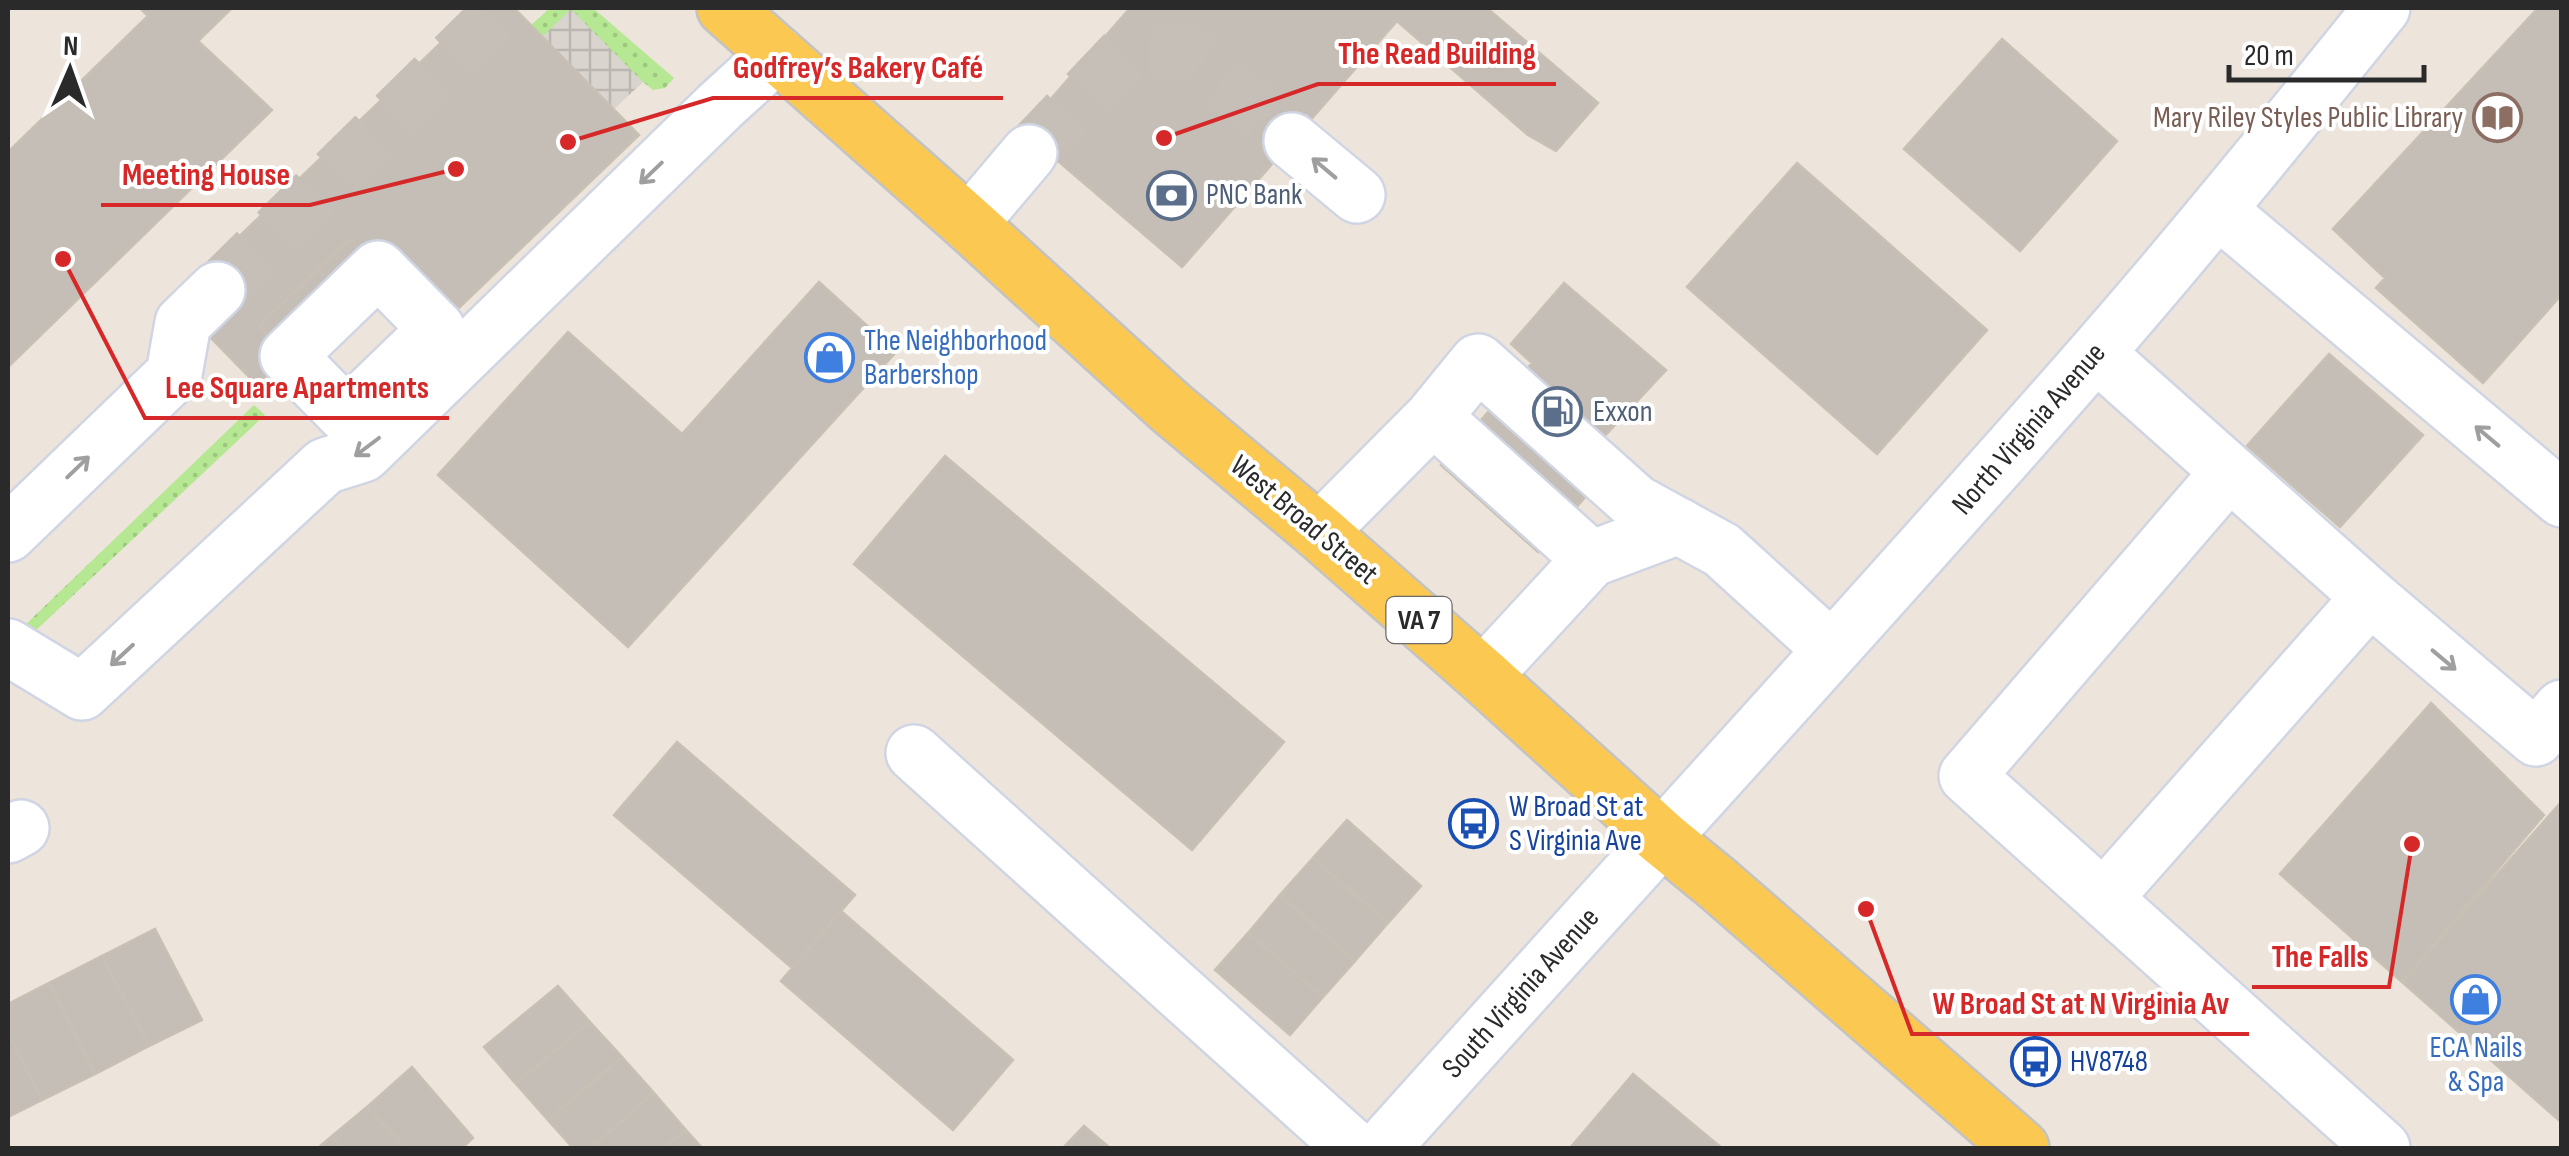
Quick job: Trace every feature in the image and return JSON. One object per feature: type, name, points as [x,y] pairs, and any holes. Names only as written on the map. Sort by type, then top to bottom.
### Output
[{"type":"main road","name":"West Broad Street","points":[[725,8],[1170,407],[1319,532],[1663,839],[2021,1148]]},
{"type":"street","name":"North Virginia Avenue","points":[[1663,839],[2096,354],[2382,8]]},
{"type":"street","points":[[8,647],[82,692],[326,466],[363,454],[777,54]]},
{"type":"street","points":[[1292,141],[1356,196]]},
{"type":"street","points":[[969,224],[1029,152]]},
{"type":"street","points":[[2218,210],[2562,498]]},
{"type":"street","points":[[8,534],[174,374],[183,324],[217,290]]},
{"type":"street","points":[[2096,354],[2536,738],[2562,708]]},
{"type":"street","points":[[1319,532],[1433,417],[1478,362],[1636,503],[1722,550],[1831,649]]},
{"type":"street","points":[[1433,417],[1591,559]]},
{"type":"street","points":[[2229,472],[1967,776],[2381,1148]]},
{"type":"street","points":[[1483,676],[1591,559],[1679,526]]},
{"type":"street","points":[[2104,898],[2370,597]]},
{"type":"street","points":[[914,753],[1353,1148]]},
{"type":"street","name":"South Virginia Avenue","points":[[1382,1148],[1598,905],[1663,839]]},
{"type":"green space","points":[[550,8],[593,8],[674,78],[665,88],[653,90],[542,37],[531,25]]},
{"type":"green space","points":[[254,405],[265,415],[31,635],[23,627]]},
{"type":"shaded area","points":[[571,9],[643,82],[613,110],[542,37]]},
{"type":"building","points":[[140,8],[232,8],[198,41],[272,110],[8,367],[8,152],[148,16]]},
{"type":"building","points":[[477,8],[514,8],[639,135],[437,329],[350,239],[259,326],[288,356],[257,385],[206,333],[201,273]]},
{"type":"building","points":[[1130,8],[1487,8],[1598,103],[1556,151],[1528,135],[1397,21],[1182,267],[1023,131]]},
{"type":"building","name":"Mary Riley Styles Public Library","points":[[2538,8],[2562,8],[2562,294],[2483,383],[2376,288],[2385,278],[2333,229]]},
{"type":"building","points":[[2002,39],[2117,141],[2020,251],[1904,149]]},
{"type":"building","points":[[1797,163],[1987,330],[1877,454],[1687,287]]},
{"type":"building","points":[[350,239],[375,264],[288,356],[259,326]]},
{"type":"building","points":[[819,282],[896,352],[628,647],[438,475],[568,332],[682,434]]},
{"type":"building","name":"Exxon","points":[[1564,283],[1666,370],[1588,454],[1610,468],[1538,552],[1441,465],[1532,363],[1511,344]]},
{"type":"building","points":[[2329,354],[2423,435],[2340,527],[2247,446]]},
{"type":"building","points":[[945,456],[1284,742],[1192,850],[854,564]]},
{"type":"building","points":[[2431,703],[2544,815],[2402,982],[2280,874]]},
{"type":"building","points":[[677,742],[855,895],[792,968],[614,815]]},
{"type":"building","points":[[2562,801],[2562,1123],[2402,982]]},
{"type":"building","points":[[1347,820],[1421,886],[1388,923],[1313,858]]},
{"type":"building","points":[[1313,858],[1388,923],[1355,961],[1280,895]]},
{"type":"building","points":[[1280,895],[1355,961],[1323,997],[1248,933]]},
{"type":"building","points":[[841,911],[1013,1060],[953,1130],[781,981]]},
{"type":"building","points":[[155,929],[202,1020],[149,1046],[102,956]]},
{"type":"building","points":[[1248,933],[1323,997],[1290,1035],[1215,970]]},
{"type":"building","points":[[102,956],[149,1046],[95,1074],[49,983]]},
{"type":"building","points":[[49,983],[95,1074],[42,1100],[8,1033],[8,1004]]},
{"type":"building","points":[[558,986],[590,1022],[516,1084],[484,1047]]},
{"type":"building","points":[[590,1022],[622,1057],[548,1120],[516,1084]]},
{"type":"building","points":[[8,1033],[42,1100],[8,1117]]},
{"type":"building","points":[[622,1057],[654,1093],[590,1148],[573,1148],[548,1120]]},
{"type":"building","points":[[412,1067],[473,1138],[462,1148],[406,1148],[367,1107]]},
{"type":"building","points":[[1633,1074],[1712,1140],[1722,1148],[1570,1148]]},
{"type":"building","points":[[654,1093],[686,1130],[664,1148],[590,1148]]},
{"type":"building","points":[[367,1107],[406,1148],[343,1148],[332,1136]]},
{"type":"building","points":[[1084,1126],[1110,1148],[1063,1148]]},
{"type":"building","points":[[686,1130],[702,1148],[664,1148]]},
{"type":"building","points":[[332,1136],[343,1148],[318,1148]]},
{"type":"tunnel","points":[[217,290],[504,8]]},
{"type":"tunnel","points":[[1029,153],[1128,49],[1187,51],[1292,141]]},
{"type":"place","name":"Mary Riley Styles Public Library","points":[[2498,118]]},
{"type":"place","name":"The Read Building","points":[[1164,138]]},
{"type":"place","name":"Godfrey’s Bakery Café","points":[[568,142]]},
{"type":"place","name":"Meeting House","points":[[456,169]]},
{"type":"place","name":"PNC Bank","points":[[1171,195]]},
{"type":"place","name":"Lee Square Apartments","points":[[63,259]]},
{"type":"place","name":"The Neighborhood Barbershop","points":[[829,358]]},
{"type":"place","name":"Exxon","points":[[1558,412]]},
{"type":"place","name":"W Broad St at S Virginia Ave","points":[[1474,824]]},
{"type":"place","name":"The Falls","points":[[2412,844]]},
{"type":"place","name":"W Broad St at N Virginia Av","points":[[1866,909]]},
{"type":"place","name":"ECA Nails & Spa","points":[[2476,999]]},
{"type":"place","name":"HV8748","points":[[2035,1062]]}]
